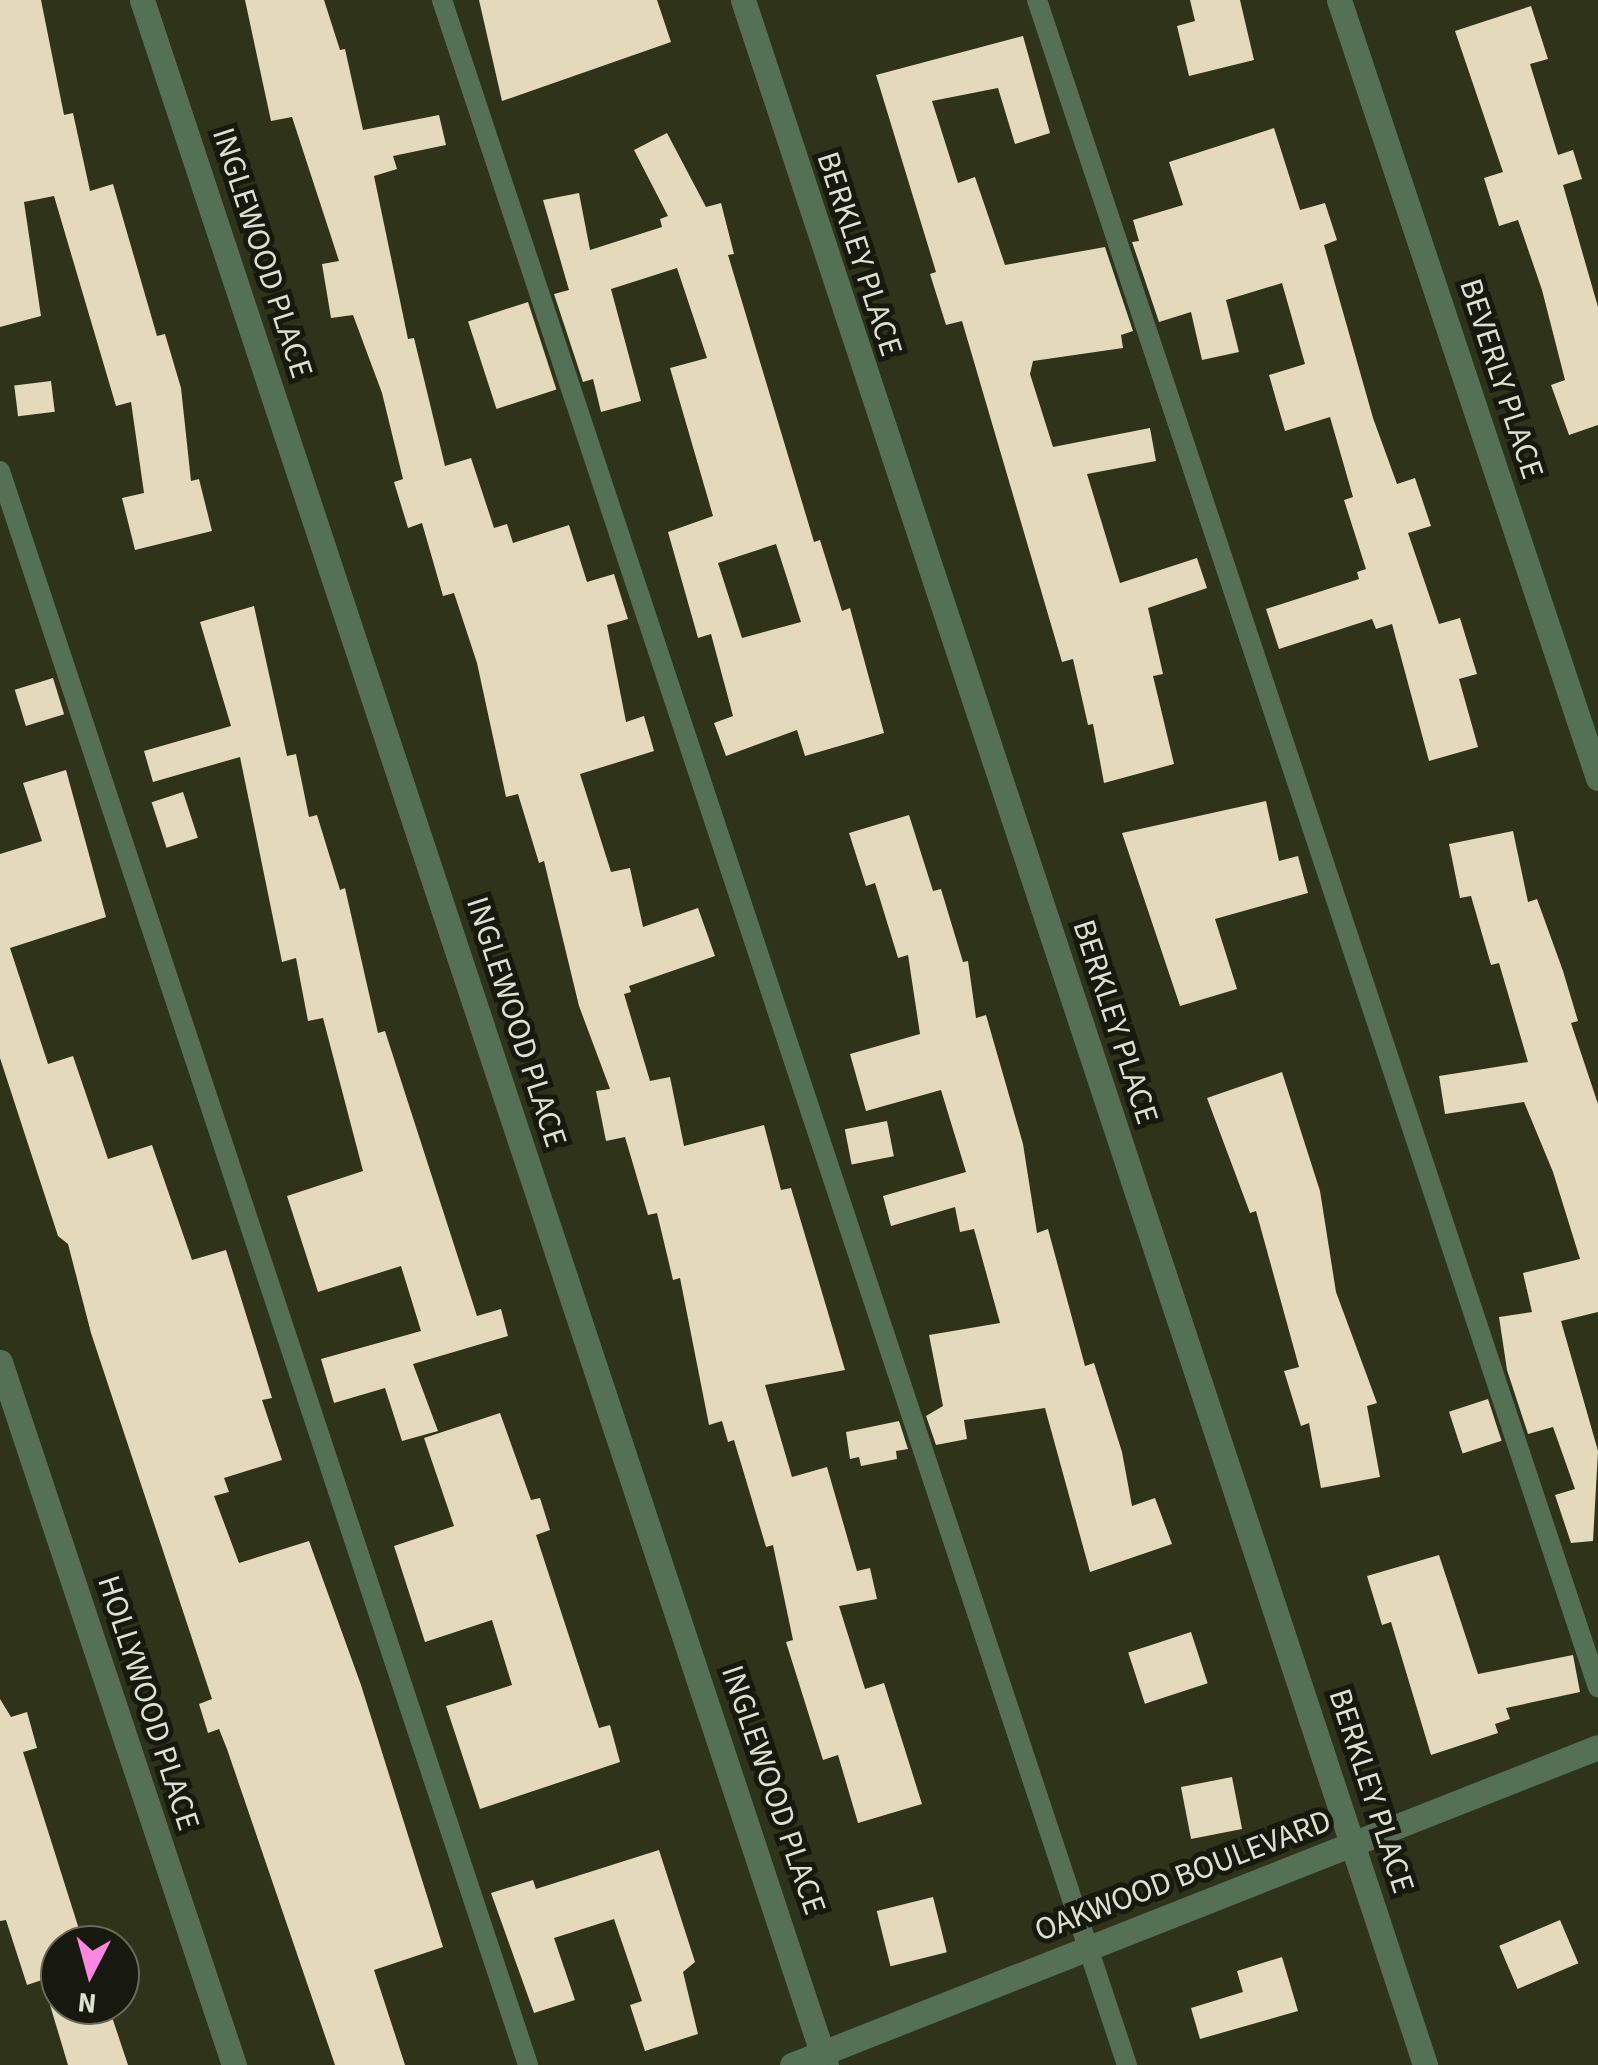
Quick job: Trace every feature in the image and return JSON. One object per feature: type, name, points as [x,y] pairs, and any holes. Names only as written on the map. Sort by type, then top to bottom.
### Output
[{"type":"street","name":"INGLEWOOD PLACE","points":[[142,0],[824,2059]]},
{"type":"street","name":"BERKLEY PLACE","points":[[743,0],[1356,1843],[1425,2065]]},
{"type":"street","name":"BEVERLY PLACE","points":[[1339,0],[1598,778]]},
{"type":"street","name":"HOLLYWOOD PLACE","points":[[0,1362],[234,2065]]},
{"type":"street","name":"OAKWOOD BOULEVARD","points":[[792,2065],[824,2059],[1088,1948],[1598,1747]]},
{"type":"lane","points":[[442,0],[1127,2065]]},
{"type":"lane","points":[[1037,0],[1598,1687]]},
{"type":"lane","points":[[0,471],[528,2065]]},
{"type":"building","points":[[0,0],[41,0],[64,115],[73,113],[90,191],[113,184],[157,336],[165,334],[181,388],[191,481],[199,479],[212,531],[135,550],[122,498],[144,493],[131,402],[116,406],[54,196],[24,202],[41,316],[0,327]]},
{"type":"building","points":[[245,0],[324,0],[340,50],[345,49],[363,130],[439,115],[446,145],[393,156],[397,169],[374,176],[408,339],[414,338],[445,466],[471,458],[494,528],[507,524],[513,543],[569,525],[587,582],[614,574],[628,619],[607,625],[626,722],[644,716],[654,751],[580,774],[611,872],[630,868],[643,927],[698,908],[715,956],[629,986],[631,992],[624,994],[650,1081],[670,1077],[684,1146],[764,1125],[781,1190],[791,1188],[845,1370],[765,1385],[792,1477],[827,1467],[857,1571],[870,1568],[877,1599],[839,1606],[865,1689],[884,1683],[922,1804],[858,1823],[838,1755],[823,1760],[786,1642],[793,1640],[773,1545],[766,1547],[734,1440],[728,1442],[722,1421],[709,1425],[680,1278],[673,1280],[657,1213],[648,1215],[625,1137],[606,1141],[596,1091],[610,1089],[579,1006],[544,861],[539,863],[518,794],[506,797],[477,663],[454,593],[443,596],[422,523],[408,528],[394,482],[403,479],[382,393],[353,315],[331,318],[322,264],[339,261],[292,117],[271,121]]},
{"type":"building","points":[[479,0],[657,0],[671,42],[502,101]]},
{"type":"building","points":[[1190,0],[1240,0],[1254,60],[1189,76],[1177,26],[1195,21]]},
{"type":"building","points":[[1531,6],[1548,59],[1530,64],[1558,155],[1573,150],[1582,179],[1563,185],[1598,307],[1598,425],[1569,435],[1551,385],[1565,380],[1542,290],[1518,220],[1499,226],[1484,178],[1503,172],[1455,31]]},
{"type":"building","points":[[1023,36],[1050,133],[1015,144],[998,88],[932,101],[958,183],[975,177],[1005,265],[1105,247],[1133,331],[1121,335],[1123,348],[1033,361],[1030,374],[1053,447],[1150,428],[1156,461],[1087,474],[1120,583],[1197,558],[1207,588],[1148,608],[1163,674],[1153,676],[1174,764],[1104,783],[1093,724],[1088,725],[1073,659],[1062,662],[962,321],[946,325],[930,274],[936,272],[876,75]]},
{"type":"building","points":[[1274,128],[1300,210],[1325,203],[1337,240],[1324,245],[1373,418],[1397,484],[1415,478],[1431,526],[1408,533],[1439,624],[1460,618],[1477,674],[1459,679],[1478,747],[1429,761],[1392,624],[1376,629],[1372,619],[1279,649],[1266,609],[1359,579],[1357,572],[1366,569],[1344,500],[1353,497],[1330,417],[1285,431],[1269,375],[1305,364],[1282,283],[1226,300],[1239,352],[1202,360],[1191,312],[1159,322],[1132,242],[1139,241],[1133,220],[1183,205],[1169,162]]},
{"type":"building","points":[[667,133],[706,207],[721,203],[734,254],[728,255],[814,542],[820,540],[842,611],[850,608],[884,733],[805,756],[797,730],[726,756],[714,723],[733,716],[711,634],[698,638],[668,532],[713,516],[670,368],[707,358],[677,268],[611,289],[641,401],[601,412],[593,379],[583,382],[554,294],[569,290],[543,200],[579,193],[590,250],[662,227],[660,219],[668,216],[634,150]],"holes":[[[776,544],[801,622],[742,638],[718,563]]]},
{"type":"building","points":[[528,302],[556,389],[497,409],[468,321]]},
{"type":"building","points":[[51,381],[55,412],[18,416],[14,386]]},
{"type":"building","points":[[254,606],[287,756],[296,754],[309,817],[317,815],[340,890],[345,888],[378,1033],[385,1031],[477,1316],[501,1309],[508,1336],[413,1364],[438,1431],[402,1441],[385,1388],[334,1403],[321,1359],[421,1331],[401,1266],[318,1292],[287,1196],[363,1171],[323,1018],[308,1021],[296,958],[282,962],[240,757],[153,782],[144,751],[231,726],[200,622]]},
{"type":"building","points":[[53,678],[64,714],[26,726],[15,690]]},
{"type":"building","points":[[66,770],[106,917],[10,948],[48,1064],[73,1056],[108,1159],[152,1145],[192,1260],[226,1250],[272,1398],[262,1400],[282,1460],[224,1478],[229,1492],[214,1496],[239,1563],[309,1541],[361,1685],[443,1947],[374,1970],[405,2065],[335,2065],[227,1749],[219,1729],[208,1733],[199,1704],[212,1699],[91,1333],[68,1244],[58,1236],[0,1058],[0,854],[42,841],[23,783]]},
{"type":"building","points":[[183,792],[198,838],[166,848],[152,802]]},
{"type":"building","points":[[1266,801],[1279,861],[1298,856],[1308,893],[1215,919],[1237,989],[1180,1006],[1122,833]]},
{"type":"building","points":[[909,815],[933,891],[941,889],[963,962],[968,961],[976,1018],[986,1015],[1023,1144],[1037,1233],[1048,1229],[1085,1366],[1094,1363],[1122,1452],[1132,1506],[1155,1498],[1172,1544],[1090,1572],[1045,1408],[964,1420],[967,1439],[936,1445],[926,1416],[943,1406],[929,1335],[1000,1323],[974,1229],[960,1232],[955,1207],[891,1226],[883,1196],[966,1172],[941,1090],[866,1111],[850,1054],[920,1034],[908,955],[898,958],[875,883],[866,886],[849,833]]},
{"type":"building","points":[[1513,831],[1528,902],[1537,899],[1563,971],[1578,1021],[1571,1023],[1598,1104],[1598,1312],[1561,1321],[1598,1451],[1593,1541],[1571,1543],[1555,1495],[1575,1489],[1553,1427],[1528,1434],[1507,1370],[1499,1317],[1532,1312],[1523,1273],[1580,1259],[1553,1172],[1524,1102],[1445,1114],[1439,1076],[1528,1062],[1499,963],[1491,965],[1471,896],[1460,898],[1449,844]]},
{"type":"building","points":[[1282,1072],[1320,1191],[1336,1292],[1377,1403],[1367,1406],[1380,1477],[1321,1488],[1309,1423],[1301,1426],[1284,1371],[1299,1367],[1256,1211],[1250,1213],[1207,1098]]},
{"type":"building","points":[[887,1121],[894,1156],[852,1165],[845,1129]]},
{"type":"building","points":[[1488,1399],[1502,1441],[1463,1454],[1449,1412]]},
{"type":"building","points":[[500,1413],[531,1500],[540,1498],[550,1530],[536,1535],[599,1728],[610,1725],[620,1762],[480,1809],[446,1706],[512,1685],[492,1620],[425,1642],[394,1546],[454,1526],[424,1438]]},
{"type":"building","points":[[899,1421],[908,1449],[896,1451],[897,1459],[861,1466],[859,1457],[850,1459],[846,1432]]},
{"type":"building","points":[[1439,1555],[1478,1674],[1573,1655],[1580,1692],[1506,1708],[1510,1719],[1495,1724],[1498,1733],[1431,1755],[1391,1622],[1382,1625],[1367,1576]]},
{"type":"building","points":[[1191,1632],[1208,1683],[1145,1704],[1128,1652]]},
{"type":"building","points":[[0,1699],[11,1717],[27,1712],[37,1748],[23,1752],[78,1925],[40,1925],[40,1981],[27,1985],[6,1920],[0,1921]]},
{"type":"building","points":[[1232,1777],[1242,1829],[1191,1839],[1181,1787]]},
{"type":"building","points":[[659,1850],[695,1962],[683,1972],[698,2034],[645,2051],[630,2005],[642,2001],[614,1919],[554,1938],[575,2000],[534,2013],[491,1893],[533,1880],[536,1889]]},
{"type":"building","points":[[933,1897],[947,1952],[891,1966],[877,1911]]},
{"type":"building","points":[[1560,1920],[1578,1963],[1518,1989],[1499,1946]]},
{"type":"building","points":[[1282,1957],[1298,2011],[1200,2039],[1191,2008],[1243,1992],[1237,1971]]},
{"type":"building","points":[[56,2025],[115,2025],[128,2065],[68,2065]]}]
